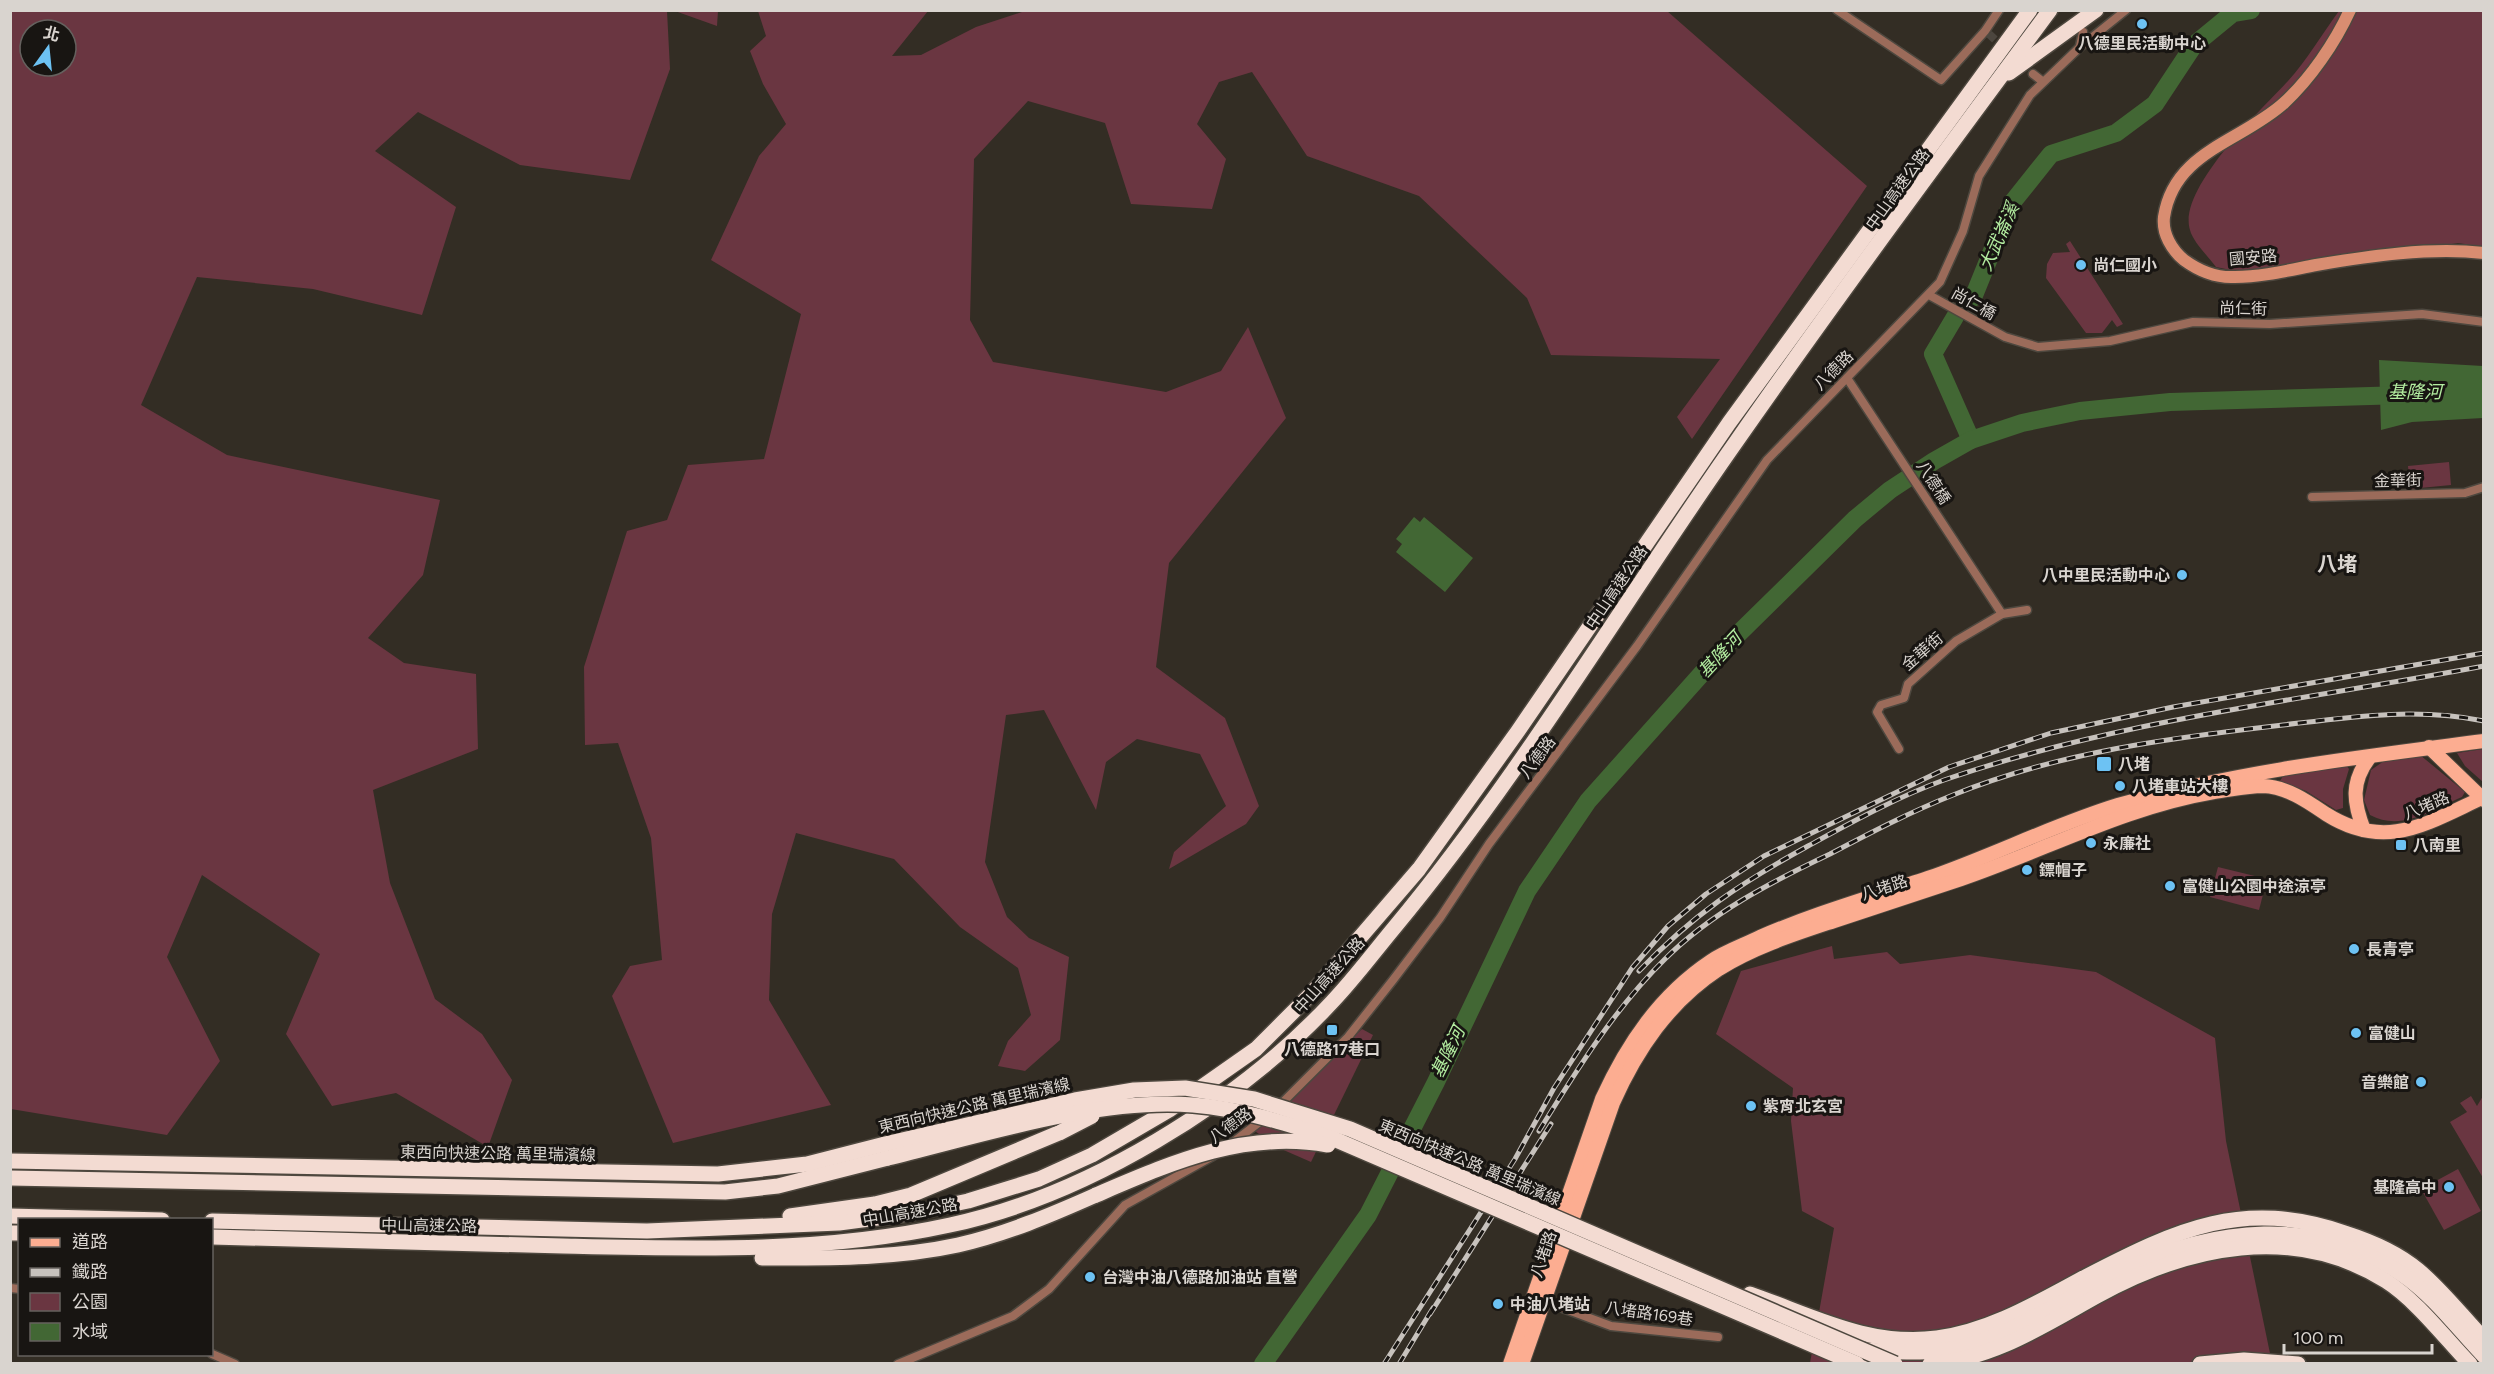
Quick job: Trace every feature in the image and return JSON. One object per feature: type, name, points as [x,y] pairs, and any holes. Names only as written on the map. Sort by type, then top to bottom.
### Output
[{"type":"highway","name":"中山高速公路","points":[[213,1221],[647,1231],[839,1223],[907,1214],[968,1201],[1039,1179],[1092,1155],[1169,1110],[1256,1050],[1313,992],[1419,869],[1525,722],[1729,423],[2030,10]]},
{"type":"highway","name":"中山高速公路","points":[[213,1238],[760,1249],[867,1239],[950,1225],[1024,1205],[1108,1167],[1166,1134],[1265,1065],[1332,1003],[1438,875],[1542,729],[1736,442],[2050,10]]},
{"type":"highway","points":[[1997,82],[2096,10]]},
{"type":"highway","name":"東西向快速公路 萬里瑞濱線","points":[[10,1178],[725,1192],[789,1184],[886,1151],[1103,1094],[1185,1088],[1217,1091],[1254,1099],[1350,1129],[1895,1364]]},
{"type":"highway","points":[[647,1231],[700,1222],[805,1214],[884,1202],[911,1195],[956,1178],[1061,1132],[1116,1103],[1134,1097],[1178,1094],[1214,1097],[1287,1112],[1836,1357],[1901,1364]]},
{"type":"highway","name":"東西向快速公路 萬里瑞濱線","points":[[10,1161],[718,1174],[807,1164],[886,1151],[1120,1107],[1191,1105],[1238,1112],[1286,1123],[1334,1139],[1857,1364]]},
{"type":"highway","points":[[673,1248],[704,1257],[834,1258],[878,1256],[968,1242],[1026,1226],[1202,1152],[1286,1141],[1334,1146],[1808,1343],[1881,1351],[1934,1352],[1966,1346],[2013,1328],[2122,1270],[2182,1246],[2225,1235],[2269,1233],[2312,1237],[2370,1256],[2412,1282],[2484,1356]]},
{"type":"highway","points":[[10,1216],[86,1218]]},
{"type":"highway","points":[[1642,1256],[1841,1329],[1875,1338],[1896,1340],[1937,1338],[1966,1332],[2014,1314],[2153,1242],[2208,1224],[2264,1216],[2315,1223],[2367,1240],[2417,1268],[2484,1339]]},
{"type":"highway","points":[[1930,1364],[1965,1359],[2010,1344],[2106,1291],[2175,1262],[2222,1249],[2276,1245],[2315,1251],[2339,1259],[2387,1281],[2408,1299],[2470,1364]]},
{"type":"highway","points":[[2200,1364],[2244,1360],[2298,1364]]},
{"type":"main road","name":"八堵路","points":[[1510,1364],[1602,1099],[1631,1044],[1652,1013],[1676,989],[1712,961],[1790,924],[2183,788],[2265,772],[2484,741]]},
{"type":"main road","points":[[2429,747],[2483,799]]},
{"type":"main road","points":[[2364,830],[2354,800],[2355,784],[2359,771],[2369,758]]},
{"type":"main road","name":"八堵路","points":[[1522,1364],[1613,1103],[1626,1073],[1661,1020],[1683,998],[1718,970],[1745,954],[1794,935],[1964,878],[2118,811],[2189,797],[2264,786],[2283,790],[2302,798],[2344,825],[2381,834],[2401,832],[2422,826],[2483,799]]},
{"type":"street","points":[[1837,10],[1941,80],[1987,33],[1999,10]]},
{"type":"street","name":"八德路","points":[[898,1364],[996,1325],[1034,1302],[1049,1289],[1125,1205],[1235,1142],[1295,1092],[1341,1044],[1440,918],[1489,844],[1579,727],[1767,460],[1929,295],[1952,261],[1982,170],[2023,105],[2042,81],[2126,10]]},
{"type":"street","name":"國安路","points":[[2350,10],[2328,49],[2284,103],[2196,162],[2176,180],[2167,198],[2164,223],[2169,244],[2184,260],[2208,274],[2234,278],[2411,254],[2443,251],[2484,253]]},
{"type":"street","points":[[2080,47],[2084,32]]},
{"type":"street","points":[[2033,74],[2042,81]]},
{"type":"street","name":"尚仁橋","points":[[1929,295],[2005,337]]},
{"type":"street","name":"尚仁街","points":[[2005,337],[2038,347],[2110,341],[2193,322],[2281,323],[2422,314],[2484,322]]},
{"type":"street","name":"八德橋","points":[[1847,378],[1875,417],[2002,614]]},
{"type":"street","name":"金華街","points":[[2312,497],[2465,493],[2484,487]]},
{"type":"street","name":"金華街","points":[[1899,749],[1876,712],[1881,705],[1904,698],[1908,684],[1956,641],[2002,614],[2027,610]]},
{"type":"street","name":"八堵路169巷","points":[[1544,1301],[1611,1326],[1718,1337]]},
{"type":"street","points":[[213,1354],[235,1364]]},
{"type":"green space","points":[[10,11],[667,11],[670,69],[630,180],[520,165],[418,112],[375,151],[456,207],[422,315],[313,289],[197,277],[141,405],[227,455],[440,500],[423,575],[368,638],[404,663],[476,674],[478,749],[373,790],[390,883],[435,999],[482,1034],[512,1080],[488,1147],[396,1093],[332,1106],[286,1034],[320,954],[202,875],[167,957],[220,1061],[167,1135],[11,1109]]},
{"type":"green space","points":[[675,11],[718,11],[717,26]]},
{"type":"green space","points":[[758,11],[928,11],[892,56],[921,55],[976,27],[1025,11],[1667,11],[1867,186],[1692,439],[1677,417],[1720,359],[1551,355],[1527,298],[1419,196],[1307,156],[1252,72],[1219,82],[1197,124],[1226,159],[1212,209],[1131,204],[1105,123],[1028,101],[974,159],[970,320],[993,362],[1166,392],[1221,371],[1248,327],[1286,418],[1169,563],[1156,667],[1225,718],[1259,806],[1246,824],[1169,869],[1174,852],[1226,806],[1200,754],[1137,739],[1106,762],[1096,810],[1044,710],[1006,715],[985,862],[1007,917],[1029,938],[1069,957],[1060,1040],[1025,1071],[998,1066],[1008,1041],[1031,1015],[1018,968],[960,927],[894,859],[796,833],[772,914],[769,1000],[831,1105],[673,1143],[612,996],[630,966],[662,960],[651,838],[618,743],[585,745],[584,667],[627,531],[667,520],[688,465],[764,459],[801,314],[711,260],[759,156],[786,124],[763,84],[750,51],[766,36]]},
{"type":"green space","points":[[2339,11],[2483,11],[2483,247],[2458,243],[2255,275],[2216,267],[2197,244],[2190,230],[2189,213],[2196,193],[2224,151],[2295,73]]},
{"type":"green space","points":[[2070,241],[2123,324],[2117,327],[2112,320],[2102,333],[2086,333],[2046,278],[2047,264],[2053,253],[2070,252],[2066,244]]},
{"type":"green space","points":[[2449,462],[2451,485],[2410,489],[2408,466]]},
{"type":"green space","points":[[2484,749],[2483,782],[2465,766],[2457,753]]},
{"type":"green space","points":[[2420,755],[2465,792],[2462,797],[2428,813],[2405,820],[2382,820],[2370,815],[2364,800],[2371,770],[2384,761]]},
{"type":"green space","points":[[2346,765],[2349,769],[2343,789],[2343,808],[2336,810],[2306,791],[2280,781],[2283,776]]},
{"type":"green space","points":[[2218,867],[2267,879],[2259,910],[2210,897]]},
{"type":"green space","points":[[1832,946],[1834,959],[1887,952],[1900,964],[1970,955],[2096,972],[2215,1038],[2226,1141],[2272,1363],[1810,1363],[1834,1228],[1802,1211],[1791,1121],[1793,1088],[1716,1034],[1741,971]]},
{"type":"green space","points":[[1362,1029],[1373,1035],[1311,1162],[1279,1148],[1252,1129]]},
{"type":"green space","points":[[2471,1096],[2477,1106],[2483,1096],[2483,1178],[2450,1122],[2467,1112],[2460,1103]]},
{"type":"green space","points":[[2458,1169],[2481,1211],[2444,1230],[2421,1189]]},
{"type":"water","name":"基隆河","points":[[2379,360],[2483,366],[2483,418],[2412,422],[2381,430]]},
{"type":"water","points":[[1414,517],[1420,522],[1424,517],[1473,558],[1445,592],[1396,552],[1402,544],[1396,539]]},
{"type":"waterway","name":"大武崙溪","points":[[1973,298],[2011,204],[2051,154],[2116,133],[2155,104],[2194,45],[2233,13],[2251,10]]},
{"type":"waterway","name":"大武崙溪","points":[[1955,317],[1933,354],[1971,440]]},
{"type":"waterway","name":"基隆河","points":[[1263,1364],[1368,1215],[1436,1082],[1527,891],[1588,801],[1730,642],[1855,519],[1890,490],[1934,461],[1971,440],[2022,423],[2080,411],[2170,402],[2404,395]]},
{"type":"tunnel","points":[[1989,34],[2006,50]]},
{"type":"railway","points":[[1384,1364],[1515,1159],[1554,1088],[1632,968],[1668,926],[1706,894],[1764,856],[1949,767],[2051,733],[2173,707],[2484,653]]},
{"type":"railway","points":[[1639,971],[1698,916],[1739,887],[1875,810],[1944,780],[2010,759],[2144,727],[2484,666]]},
{"type":"railway","points":[[1539,1131],[1613,1019],[1647,978],[1683,942],[1722,913],[1764,887],[1890,823],[1937,802],[1993,780],[2074,757],[2199,735],[2383,715],[2433,715],[2484,721]]},
{"type":"railway","points":[[1430,1314],[1551,1124]]},
{"type":"railway","points":[[1399,1364],[1433,1308]]},
{"type":"place","name":"八德里民活動中心","points":[[2142,24]]},
{"type":"place","name":"尚仁國小","points":[[2081,265]]},
{"type":"place","name":"八中里民活動中心","points":[[2182,575]]},
{"type":"place","name":"八堵","points":[[2104,764]]},
{"type":"place","name":"八堵車站大樓","points":[[2120,786]]},
{"type":"place","name":"永廉社","points":[[2091,843]]},
{"type":"place","name":"八南里","points":[[2401,845]]},
{"type":"place","name":"鏢帽子","points":[[2027,870]]},
{"type":"place","name":"富健山公園中途涼亭","points":[[2170,886]]},
{"type":"place","name":"長青亭","points":[[2354,949]]},
{"type":"place","name":"八德路17巷口","points":[[1332,1030]]},
{"type":"place","name":"富健山","points":[[2356,1033]]},
{"type":"place","name":"音樂館","points":[[2421,1082]]},
{"type":"place","name":"紫宵北玄宮","points":[[1751,1106]]},
{"type":"place","name":"基隆高中","points":[[2449,1187]]},
{"type":"place","name":"台灣中油八德路加油站 直營","points":[[1090,1277]]},
{"type":"place","name":"中油八堵站","points":[[1498,1304]]},
{"type":"district","name":"八堵","points":[[2337,564]]}]
